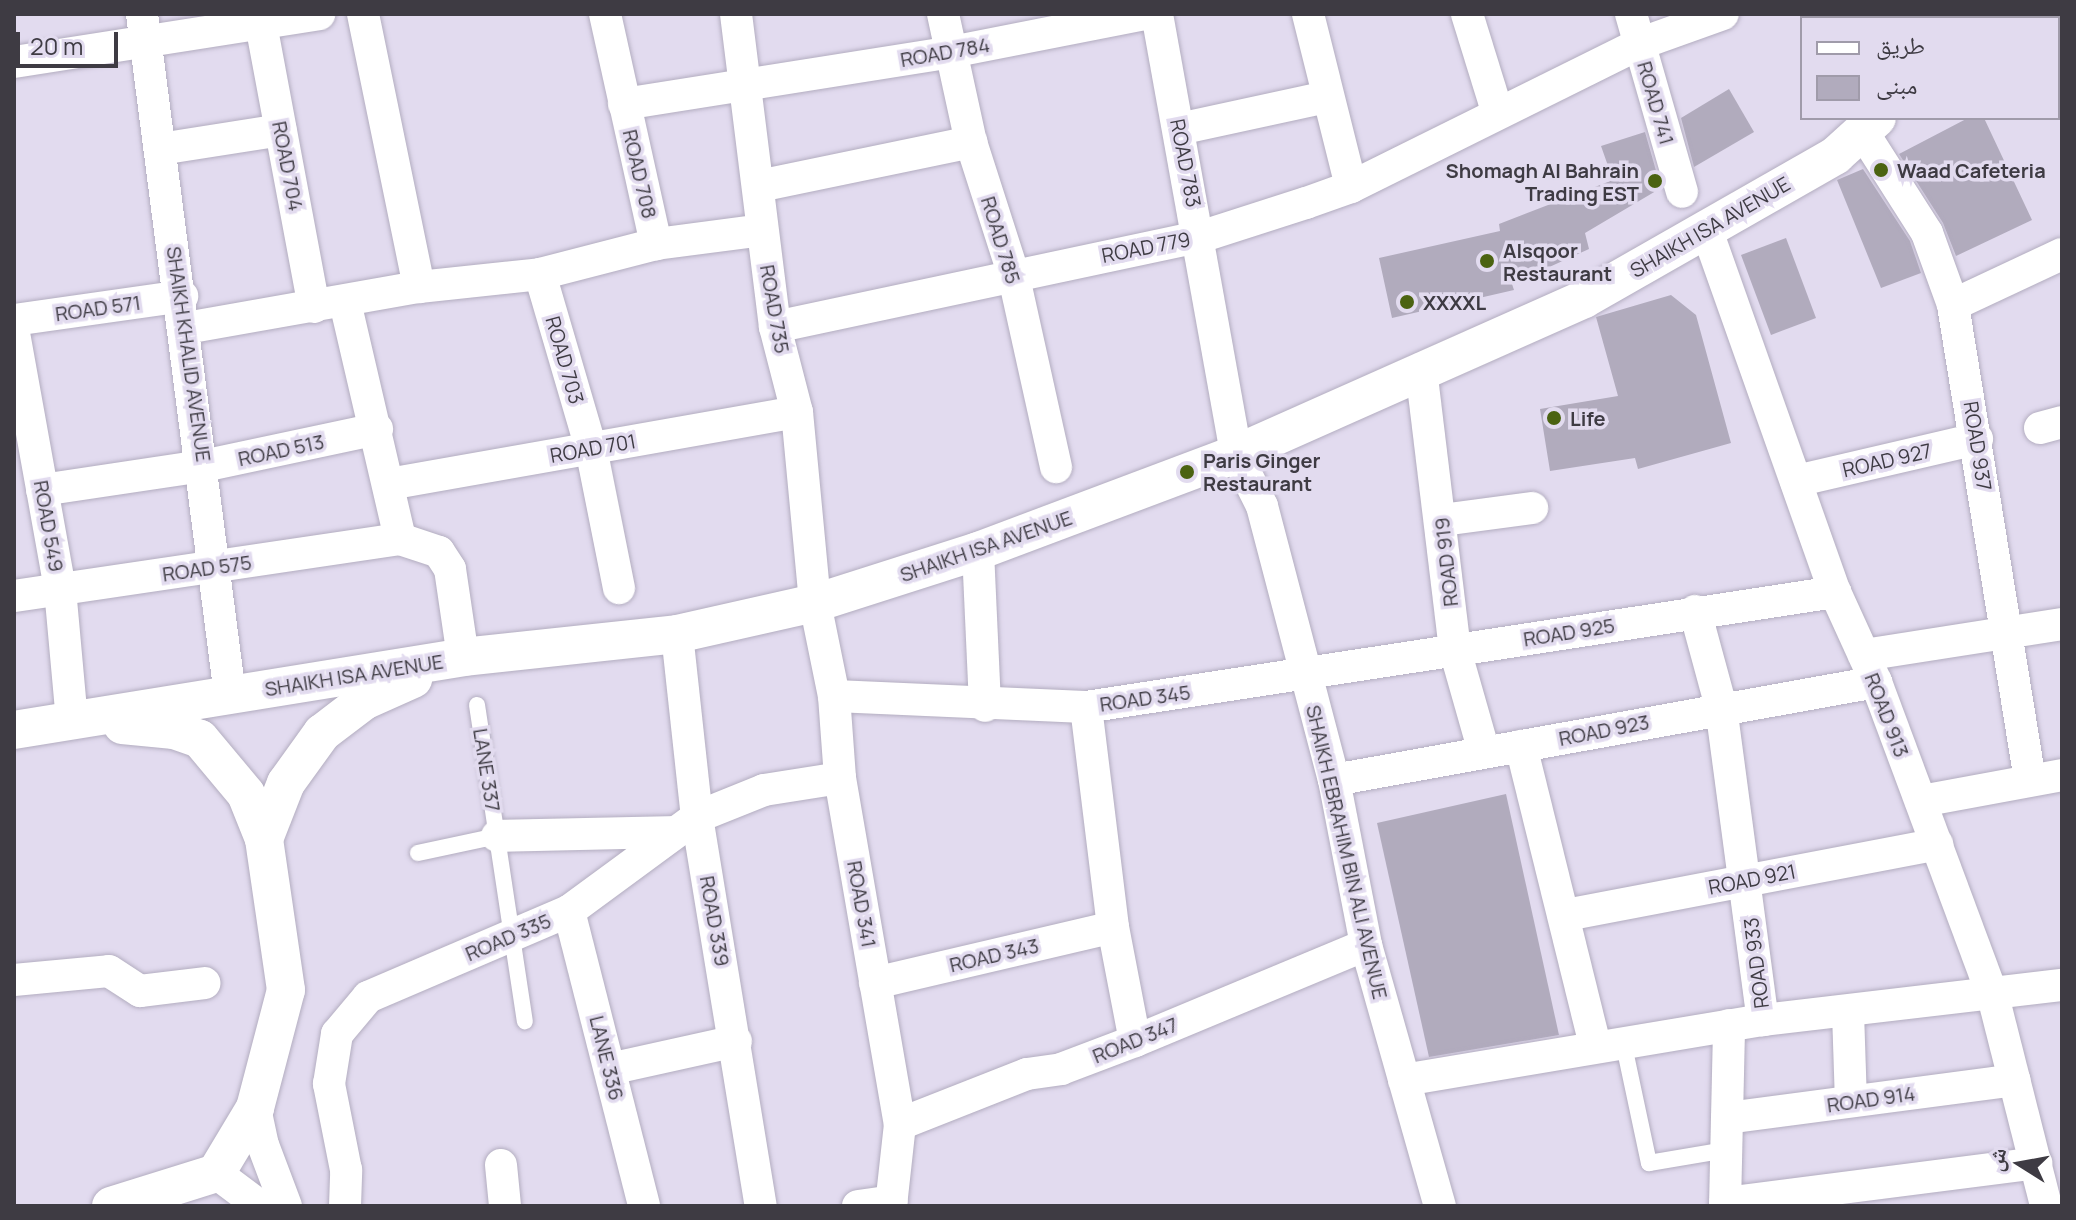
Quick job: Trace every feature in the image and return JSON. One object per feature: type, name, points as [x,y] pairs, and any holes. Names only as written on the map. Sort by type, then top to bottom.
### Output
[{"type":"street","points":[[14,62],[143,29],[261,24],[313,14]]},
{"type":"street","points":[[363,14],[419,287]]},
{"type":"street","name":"ROAD 708","points":[[605,14],[656,244]]},
{"type":"street","name":"ROAD 735","points":[[736,14],[775,327],[797,412],[815,603]]},
{"type":"street","name":"ROAD 785","points":[[943,14],[971,142],[1013,273],[1056,467]]},
{"type":"street","name":"ROAD 784","points":[[746,85],[951,52],[1144,14]]},
{"type":"street","name":"ROAD 783","points":[[1157,14],[1200,237],[1236,454]]},
{"type":"street","points":[[1308,14],[1351,187]]},
{"type":"street","points":[[1467,14],[1497,111]]},
{"type":"street","name":"ROAD 779","points":[[775,327],[1013,273],[1200,237],[1351,187],[1497,111],[1635,29],[1723,14]]},
{"type":"street","name":"ROAD 704","points":[[261,24],[281,130],[330,305]]},
{"type":"street","name":"SHAIKH KHALID AVENUE","points":[[143,29],[182,296],[230,695]]},
{"type":"street","name":"ROAD 741","points":[[1635,29],[1682,192]]},
{"type":"street","name":"ROAD 708","points":[[624,104],[746,85]]},
{"type":"street","points":[[1179,129],[1327,97]]},
{"type":"street","name":"SHAIKH ISA AVENUE","points":[[14,730],[463,657],[677,634],[815,603],[978,551],[1236,454],[1584,299],[1707,231],[1870,126]]},
{"type":"street","name":"ROAD 937","points":[[1870,126],[1927,233],[1953,305],[2030,780]]},
{"type":"street","points":[[160,149],[281,130]]},
{"type":"street","points":[[759,186],[971,142]]},
{"type":"street","points":[[186,328],[419,287],[540,274],[656,244],[762,230]]},
{"type":"street","name":"ROAD 913","points":[[1707,231],[1835,592],[1870,669],[1993,996],[2046,1206]]},
{"type":"street","points":[[1953,305],[2062,254]]},
{"type":"street","name":"ROAD 703","points":[[540,274],[591,448],[619,588]]},
{"type":"street","name":"ROAD 571","points":[[14,320],[182,296]]},
{"type":"street","points":[[264,839],[286,783],[332,724],[364,701],[463,657],[450,569],[439,552],[400,539],[377,429],[330,305]]},
{"type":"street","name":"ROAD 549","points":[[14,333],[20,402],[42,490],[60,589],[72,720]]},
{"type":"street","name":"ROAD 919","points":[[1421,369],[1442,520],[1455,650],[1484,752]]},
{"type":"street","name":"ROAD 701","points":[[389,484],[797,412]]},
{"type":"street","name":"ROAD 513","points":[[42,490],[203,466],[377,429]]},
{"type":"street","name":"ROAD 927","points":[[1796,481],[1977,439]]},
{"type":"street","name":"SHAIKH EBRAHIM BIN ALI AVENUE","points":[[1236,454],[1262,506],[1334,780],[1366,945],[1404,1080],[1430,1204]]},
{"type":"street","points":[[1442,520],[1532,508]]},
{"type":"street","name":"ROAD 575","points":[[14,596],[400,539]]},
{"type":"street","points":[[978,551],[985,706]]},
{"type":"street","name":"ROAD 925","points":[[1304,675],[1695,611],[1835,592]]},
{"type":"street","name":"ROAD 341","points":[[815,603],[834,696],[840,778],[900,1124],[892,1204]]},
{"type":"street","name":"ROAD 933","points":[[1695,611],[1721,707],[1747,880],[1763,1020],[1993,996],[2062,985]]},
{"type":"street","name":"ROAD 923","points":[[1334,780],[1721,707],[2007,634],[2062,624]]},
{"type":"street","name":"ROAD 339","points":[[677,634],[686,825],[736,1041],[761,1206]]},
{"type":"street","name":"ROAD 345","points":[[834,696],[985,706],[1086,707],[1304,675]]},
{"type":"street","points":[[1086,707],[1113,927],[1135,1041]]},
{"type":"street","points":[[72,720],[174,730],[200,739],[246,794],[264,839],[286,990],[255,1108],[216,1173],[111,1206]]},
{"type":"street","points":[[1521,746],[1566,915],[1609,1043]]},
{"type":"street","points":[[1921,801],[2062,775]]},
{"type":"street","name":"ROAD 335","points":[[345,1206],[346,1170],[329,1084],[337,1034],[368,997],[569,911],[686,825],[764,790],[840,778]]},
{"type":"street","points":[[497,836],[686,825]]},
{"type":"street","name":"ROAD 921","points":[[1566,915],[1937,844]]},
{"type":"street","name":"LANE 336","points":[[569,911],[644,1206]]},
{"type":"street","name":"ROAD 343","points":[[875,983],[1113,927]]},
{"type":"street","name":"ROAD 347","points":[[900,1124],[1027,1074],[1061,1069],[1135,1041],[1366,945]]},
{"type":"street","points":[[14,980],[109,971],[140,991],[205,983]]},
{"type":"street","points":[[1848,1012],[1851,1101]]},
{"type":"street","points":[[1404,1080],[1609,1043],[1763,1020]]},
{"type":"street","points":[[1729,1025],[1725,1204],[2036,1163]]},
{"type":"street","points":[[610,1069],[736,1041]]},
{"type":"street","name":"ROAD 914","points":[[1727,1118],[2015,1080]]},
{"type":"street","points":[[255,1108],[263,1145],[286,1206]]},
{"type":"street","points":[[501,1165],[505,1206]]},
{"type":"street","points":[[216,1173],[260,1206]]},
{"type":"street","points":[[858,1206],[892,1204]]},
{"type":"lane","name":"LANE 337","points":[[477,705],[525,1021]]},
{"type":"lane","name":"LANE 337","points":[[418,853],[497,836]]},
{"type":"lane","points":[[1609,1043],[1649,1163],[1726,1150]]},
{"type":"building","points":[[1729,89],[1754,132],[1694,167],[1681,118]]},
{"type":"building","points":[[1964,120],[1985,120],[2032,220],[1956,256],[1943,223],[1899,154]]},
{"type":"building","points":[[1645,132],[1661,188],[1585,233],[1589,249],[1512,284],[1514,290],[1392,318],[1379,258],[1500,231],[1499,224],[1613,180],[1601,146]]},
{"type":"building","points":[[1863,169],[1910,241],[1921,273],[1881,288],[1837,180]]},
{"type":"building","points":[[1786,238],[1816,318],[1771,335],[1741,255]]},
{"type":"building","points":[[1671,295],[1696,315],[1731,443],[1638,469],[1635,458],[1550,471],[1540,409],[1618,396],[1596,317]]},
{"type":"building","points":[[1506,794],[1559,1035],[1429,1057],[1377,823]]},
{"type":"place","name":"Waad Cafeteria","points":[[1881,170]]},
{"type":"place","name":"Shomagh Al Bahrain Trading EST","points":[[1655,181]]},
{"type":"place","name":"Alsqoor Restaurant","points":[[1487,261]]},
{"type":"place","name":"XXXXL","points":[[1407,302]]},
{"type":"place","name":"Life","points":[[1554,418]]},
{"type":"place","name":"Paris Ginger Restaurant","points":[[1187,472]]}]
